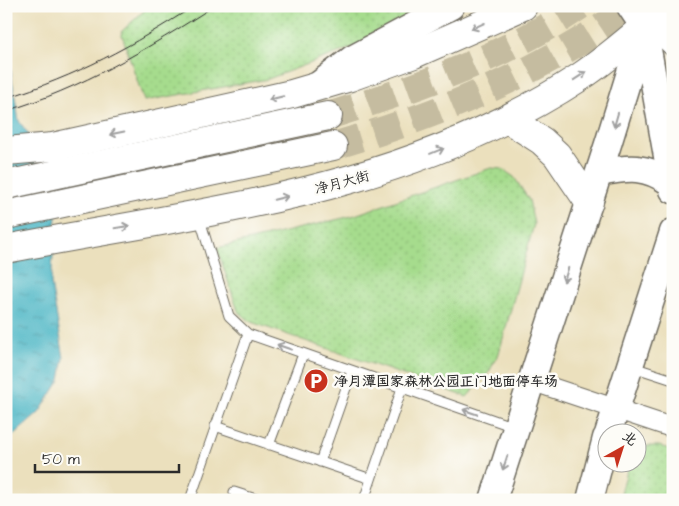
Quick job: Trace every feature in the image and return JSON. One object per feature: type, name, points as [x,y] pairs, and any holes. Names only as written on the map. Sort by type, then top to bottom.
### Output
[{"type":"main road","points":[[6,151],[53,147],[218,112],[314,88],[414,54],[523,6]]},
{"type":"main road","name":"净月大街","points":[[6,249],[264,203],[388,170],[438,151],[508,119],[580,77],[641,13],[669,6]]},
{"type":"main road","points":[[6,185],[328,116]]},
{"type":"main road","points":[[508,119],[542,140],[557,155],[589,202]]},
{"type":"main road","points":[[6,215],[333,146]]},
{"type":"street","points":[[314,88],[352,59],[451,6]]},
{"type":"street","points":[[641,13],[673,38]]},
{"type":"street","points":[[493,500],[599,173],[641,13]]},
{"type":"street","points":[[641,13],[672,187]]},
{"type":"street","points":[[599,173],[623,168],[648,170],[672,187]]},
{"type":"street","points":[[610,424],[673,232]]},
{"type":"street","points":[[532,381],[673,428]]},
{"type":"street","points":[[590,500],[597,474]]},
{"type":"lane","points":[[641,13],[673,54]]},
{"type":"lane","points":[[199,215],[229,316],[248,334],[516,428]]},
{"type":"lane","points":[[190,500],[248,334]]},
{"type":"lane","points":[[269,445],[303,354]]},
{"type":"lane","points":[[629,365],[673,380]]},
{"type":"lane","points":[[320,462],[352,370]]},
{"type":"lane","points":[[364,500],[402,388]]},
{"type":"lane","points":[[215,426],[371,479]]},
{"type":"lane","points":[[234,492],[259,500]]},
{"type":"green space","points":[[149,6],[443,6],[399,30],[268,79],[144,101],[121,32]]},
{"type":"green space","points":[[491,168],[502,169],[514,177],[529,200],[534,224],[499,353],[489,372],[467,397],[251,322],[238,311],[217,248],[352,216]]},
{"type":"green space","points":[[646,446],[659,446],[673,450],[673,500],[619,500],[626,474],[646,474]]},
{"type":"water","points":[[6,43],[19,121],[59,178],[51,283],[64,358],[60,380],[39,413],[6,442]]},
{"type":"tunnel","points":[[328,116],[426,83],[458,70],[521,41],[551,25],[580,6]]},
{"type":"tunnel","points":[[333,146],[412,120],[489,89],[563,51],[598,30],[632,6]]},
{"type":"tram line","points":[[6,98],[57,80],[103,59],[194,6]]},
{"type":"tram line","points":[[6,111],[61,91],[114,66],[214,6]]},
{"type":"place","name":"净月潭国家森林公园正门地面停车场","points":[[316,381]]}]
